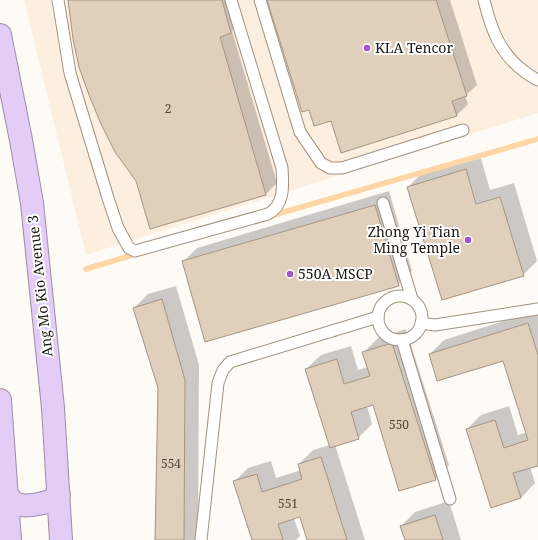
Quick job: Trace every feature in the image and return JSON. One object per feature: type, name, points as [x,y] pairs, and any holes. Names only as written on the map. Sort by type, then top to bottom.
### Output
[{"type":"highway","name":"Ang Mo Kio Avenue 3","points":[[0,35],[32,203],[53,408],[61,540]]},
{"type":"highway","points":[[0,400],[10,540]]},
{"type":"highway","points":[[7,495],[15,503],[23,505],[50,502],[59,495]]},
{"type":"lane","points":[[58,0],[70,73],[108,198],[118,228],[129,248],[135,251],[268,214],[276,210],[280,201],[283,185],[282,168],[231,0]]},
{"type":"lane","points":[[260,0],[300,132],[321,163],[330,168],[342,168],[463,130]]},
{"type":"lane","points":[[484,0],[488,17],[499,45],[516,66],[538,80]]},
{"type":"lane","points":[[383,203],[412,299]]},
{"type":"lane","points":[[394,296],[403,296],[412,299],[418,305],[422,314],[421,323],[417,331],[410,337],[402,340],[385,334],[380,326],[378,317],[380,308],[386,301],[394,296]]},
{"type":"lane","points":[[421,323],[435,324],[538,309]]},
{"type":"lane","points":[[201,540],[218,383],[223,370],[230,362],[378,317]]},
{"type":"lane","points":[[402,340],[450,499]]},
{"type":"shaded area","points":[[24,0],[538,0],[538,113],[86,255]]},
{"type":"building","points":[[68,0],[222,0],[231,33],[220,37],[266,195],[150,229],[136,181],[115,152],[89,95],[79,67],[73,39]]},
{"type":"building","name":"KLA Tencor","points":[[267,0],[436,0],[467,96],[452,101],[457,116],[341,153],[331,121],[314,126],[309,110],[302,112]]},
{"type":"building","name":"Zhong Yi Tian Ming Temple","points":[[466,169],[476,204],[500,197],[524,276],[442,300],[407,187]]},
{"type":"building","name":"550A MSCP","points":[[375,205],[399,286],[205,342],[182,261]]},
{"type":"building","points":[[162,299],[185,380],[184,540],[155,540],[158,388],[133,308]]},
{"type":"building","points":[[528,323],[538,355],[538,466],[513,473],[521,498],[491,508],[466,429],[495,420],[504,448],[528,440],[503,361],[437,381],[429,354]]},
{"type":"building","points":[[392,343],[436,480],[399,491],[373,405],[351,412],[359,439],[330,448],[305,369],[337,359],[344,384],[370,376],[362,352]]},
{"type":"building","points":[[321,457],[347,540],[307,540],[300,517],[278,524],[283,540],[252,540],[233,481],[257,474],[262,492],[302,479],[298,464]]},
{"type":"building","points":[[435,515],[443,540],[405,540],[400,526]]},
{"type":"waterway","points":[[270,216],[538,139]]},
{"type":"waterway","points":[[86,269],[139,253]]},
{"type":"place","name":"KLA Tencor","points":[[367,48]]},
{"type":"place","name":"Zhong Yi Tian Ming Temple","points":[[468,240]]},
{"type":"place","name":"550A MSCP","points":[[290,274]]}]
